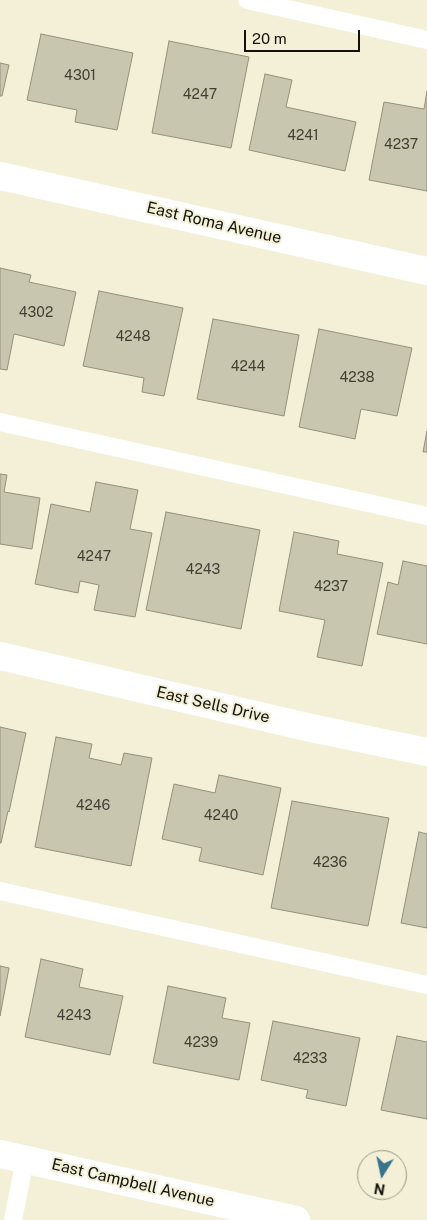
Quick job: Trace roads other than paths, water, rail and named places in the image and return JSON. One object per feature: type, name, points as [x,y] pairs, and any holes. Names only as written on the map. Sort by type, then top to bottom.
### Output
[{"type":"street","name":"East Roma Avenue","points":[[0,176],[427,271]]},
{"type":"street","name":"East Sells Drive","points":[[0,656],[427,752]]},
{"type":"street","name":"East Campbell Avenue","points":[[13,1156],[296,1220]]},
{"type":"lane","points":[[247,0],[427,40]]},
{"type":"lane","points":[[0,422],[427,516]]},
{"type":"lane","points":[[0,891],[427,985]]},
{"type":"lane","points":[[13,1156],[13,1220]]}]
